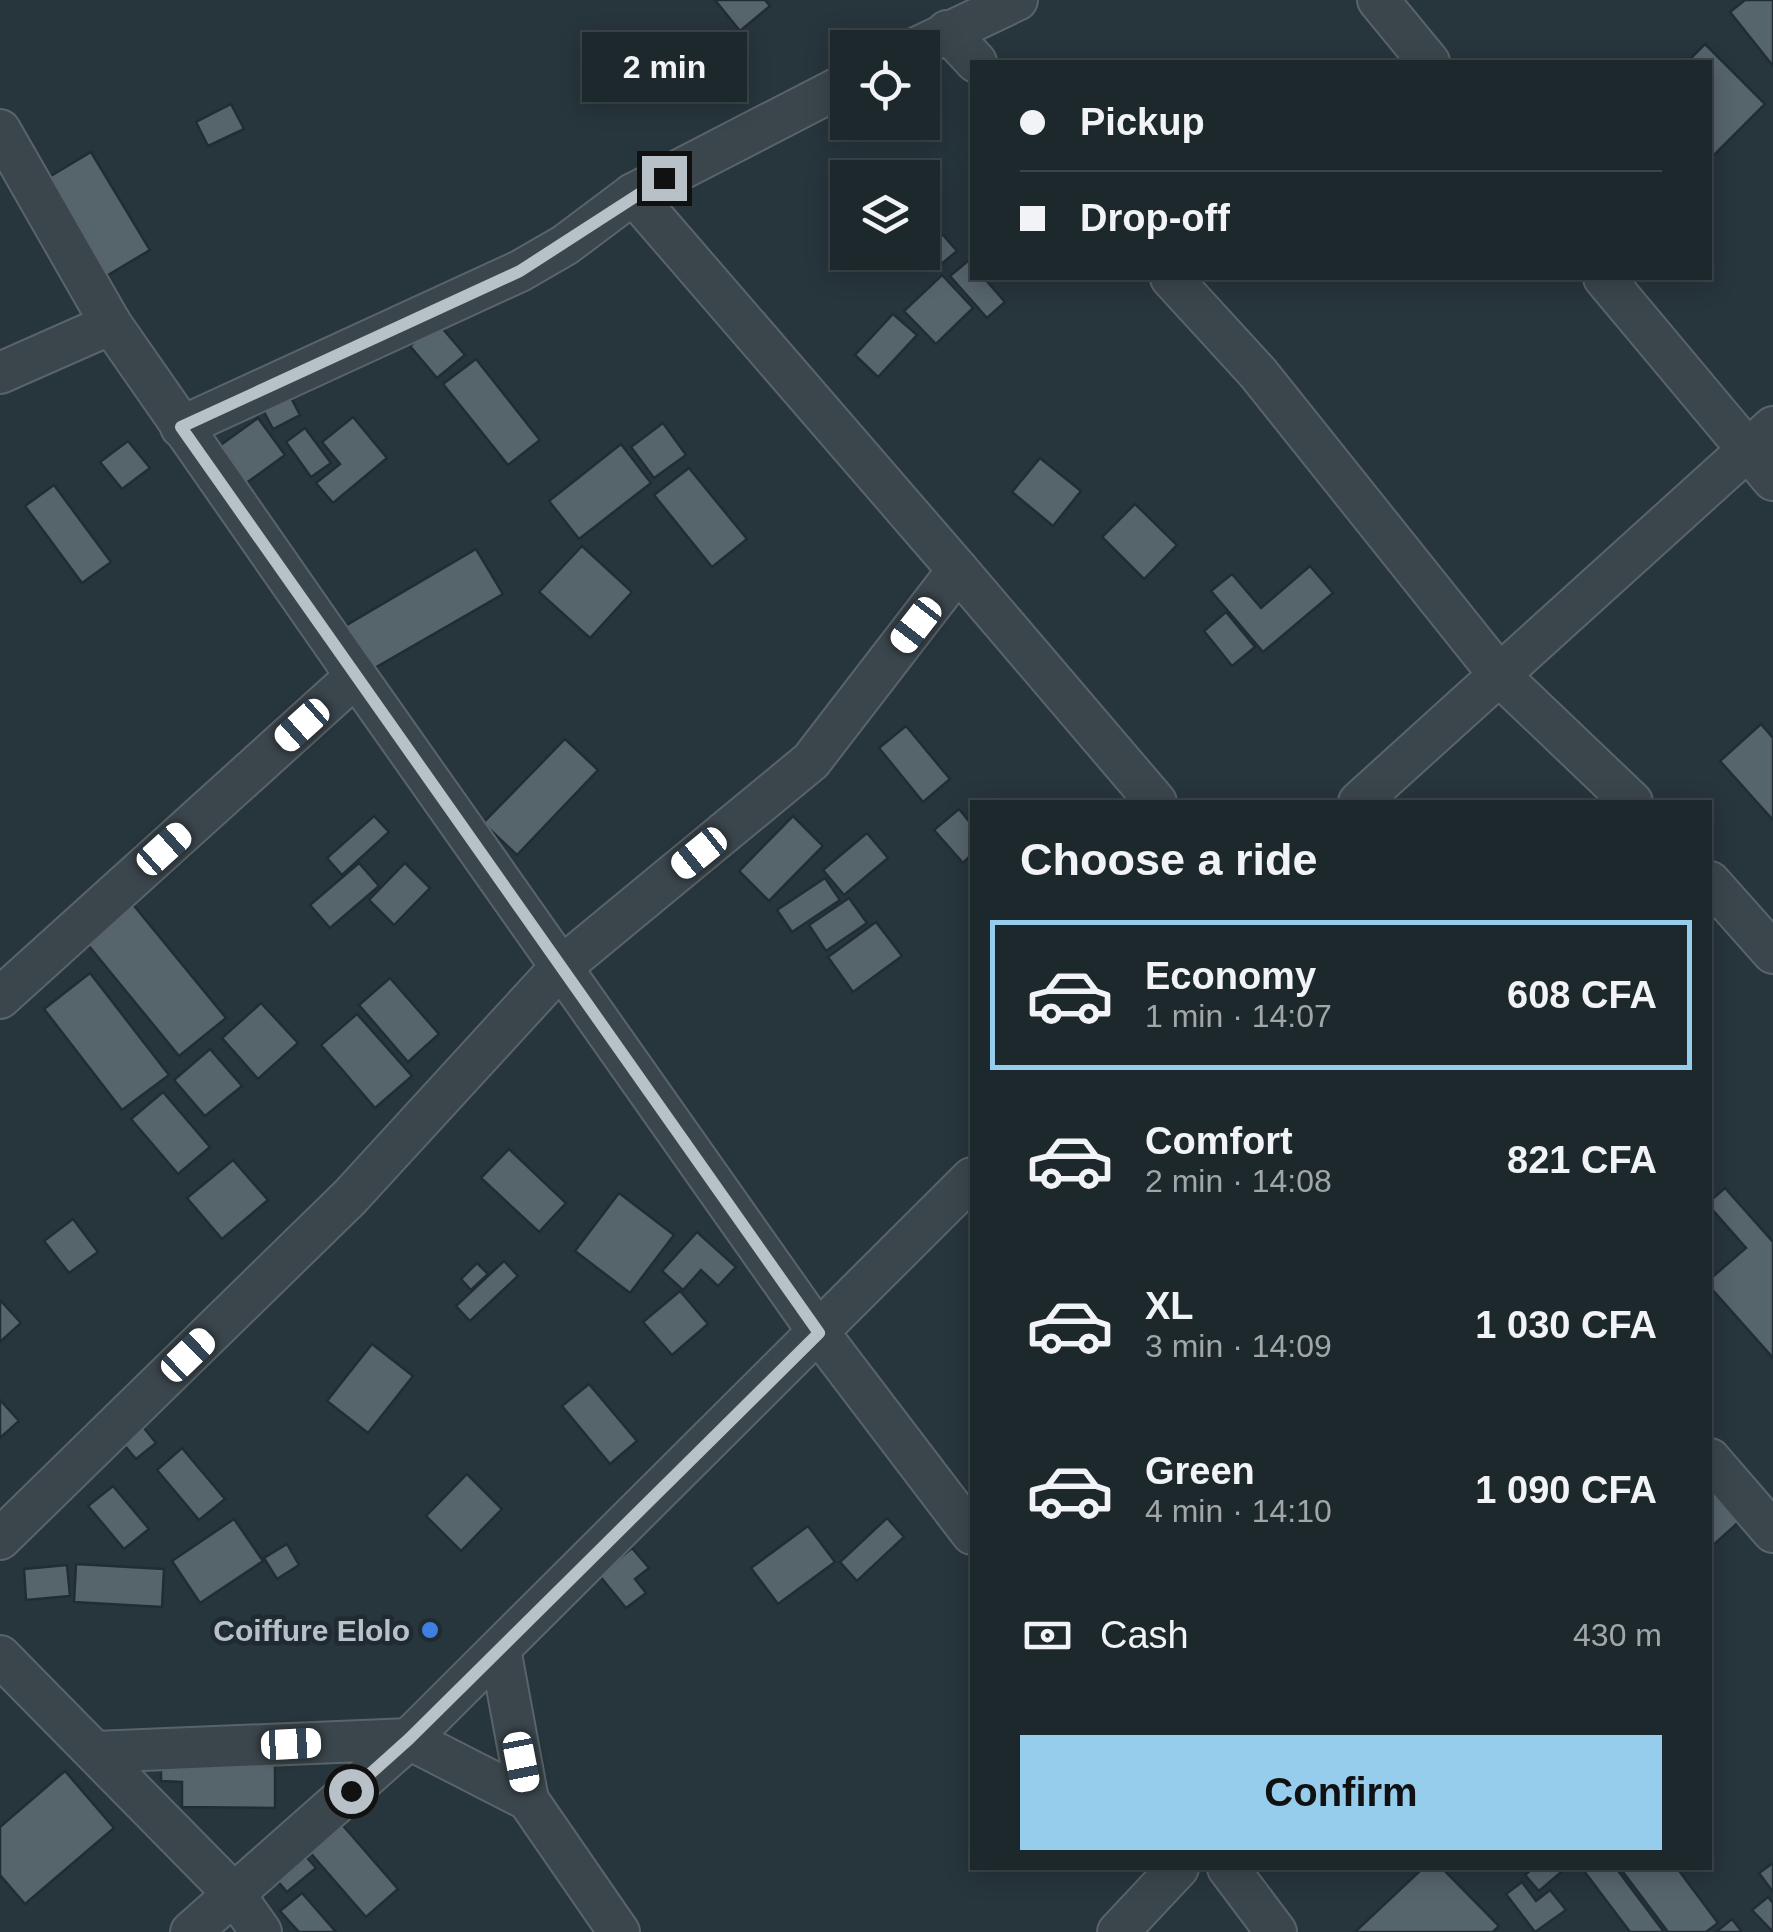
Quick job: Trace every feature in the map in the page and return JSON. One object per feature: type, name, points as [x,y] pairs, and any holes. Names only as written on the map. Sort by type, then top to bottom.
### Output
[{"type":"street","points":[[940,35],[1016,0]]},
{"type":"street","points":[[1378,0],[1427,60]]},
{"type":"street","points":[[940,43],[972,60]]},
{"type":"street","points":[[181,427],[520,271],[565,245],[633,194],[830,92]]},
{"type":"street","points":[[0,130],[111,324],[181,427],[559,969],[819,1333],[970,1531]]},
{"type":"street","points":[[633,194],[1154,800]]},
{"type":"street","points":[[1173,280],[1258,373],[1501,677],[1630,800]]},
{"type":"street","points":[[1606,280],[1759,438],[1773,480]]},
{"type":"street","points":[[0,373],[111,324]]},
{"type":"street","points":[[1361,800],[1501,677],[1759,438]]},
{"type":"street","points":[[0,1540],[350,1197],[559,969],[810,761],[958,570]]},
{"type":"street","points":[[0,998],[356,676]]},
{"type":"street","points":[[1712,884],[1773,952]]},
{"type":"street","points":[[191,1932],[409,1739],[970,1180]]},
{"type":"street","points":[[1712,1461],[1768,1516]]},
{"type":"street","points":[[500,1649],[528,1800],[619,1932]]},
{"type":"street","points":[[0,1656],[235,1894],[262,1932]]},
{"type":"street","points":[[96,1752],[409,1739],[528,1800]]},
{"type":"street","points":[[1118,1932],[1176,1870]]},
{"type":"street","points":[[1230,1870],[1276,1932]]},
{"type":"building","points":[[715,0],[765,0],[770,6],[740,31]]},
{"type":"building","points":[[1745,0],[1773,0],[1773,66],[1730,12]]},
{"type":"building","points":[[1705,44],[1765,104],[1712,157],[1712,60],[1689,60]]},
{"type":"building","points":[[231,104],[244,129],[208,146],[196,122]]},
{"type":"building","points":[[91,152],[150,250],[103,278],[44,180]]},
{"type":"building","points":[[940,232],[957,251],[940,265]]},
{"type":"building","points":[[969,260],[970,280],[986,280],[1005,302],[987,318],[950,276]]},
{"type":"building","points":[[942,275],[973,308],[936,344],[904,311]]},
{"type":"building","points":[[893,314],[917,335],[878,377],[855,355]]},
{"type":"building","points":[[437,322],[465,355],[437,378],[410,346]]},
{"type":"building","points":[[476,359],[540,440],[508,465],[443,384]]},
{"type":"building","points":[[288,392],[300,415],[273,429],[261,406]]},
{"type":"building","points":[[353,417],[387,458],[333,503],[316,483],[340,464],[322,442]]},
{"type":"building","points":[[258,418],[285,455],[238,489],[211,452]]},
{"type":"building","points":[[663,423],[686,455],[654,478],[631,447]]},
{"type":"building","points":[[305,428],[331,463],[311,477],[286,442]]},
{"type":"building","points":[[128,441],[150,468],[122,489],[100,462]]},
{"type":"building","points":[[621,444],[651,483],[579,539],[549,501]]},
{"type":"building","points":[[1040,458],[1081,491],[1053,526],[1012,492]]},
{"type":"building","points":[[689,468],[747,539],[712,567],[654,495]]},
{"type":"building","points":[[54,485],[111,562],[82,583],[25,506]]},
{"type":"building","points":[[1135,504],[1177,545],[1144,579],[1102,537]]},
{"type":"building","points":[[582,546],[632,592],[590,638],[539,592]]},
{"type":"building","points":[[476,549],[503,594],[366,673],[340,629]]},
{"type":"building","points":[[1310,566],[1333,593],[1263,652],[1211,591],[1232,574],[1261,608]]},
{"type":"building","points":[[1226,612],[1255,647],[1232,666],[1204,631]]},
{"type":"building","points":[[1761,724],[1773,738],[1773,820],[1720,761]]},
{"type":"building","points":[[906,726],[950,779],[923,802],[879,748]]},
{"type":"building","points":[[565,739],[598,770],[517,855],[483,823]]},
{"type":"building","points":[[959,809],[970,823],[970,856],[963,863],[934,830]]},
{"type":"building","points":[[374,816],[389,832],[342,875],[327,858]]},
{"type":"building","points":[[793,816],[823,846],[769,901],[739,871]]},
{"type":"building","points":[[867,833],[888,858],[844,895],[823,870]]},
{"type":"building","points":[[359,863],[379,886],[330,928],[310,905]]},
{"type":"building","points":[[405,863],[430,888],[394,925],[369,900]]},
{"type":"building","points":[[825,878],[840,900],[792,932],[777,910]]},
{"type":"building","points":[[849,898],[867,923],[826,951],[809,925]]},
{"type":"building","points":[[131,902],[226,1018],[179,1056],[84,940]]},
{"type":"building","points":[[876,922],[902,956],[853,992],[828,957]]},
{"type":"building","points":[[90,973],[169,1075],[122,1110],[44,1009]]},
{"type":"building","points":[[390,978],[439,1034],[408,1062],[359,1005]]},
{"type":"building","points":[[261,1003],[298,1043],[258,1079],[222,1038]]},
{"type":"building","points":[[357,1014],[412,1076],[375,1108],[321,1045]]},
{"type":"building","points":[[210,1049],[242,1086],[205,1116],[174,1080]]},
{"type":"building","points":[[163,1092],[210,1147],[178,1174],[131,1119]]},
{"type":"building","points":[[509,1149],[566,1203],[539,1232],[481,1178]]},
{"type":"building","points":[[233,1160],[268,1200],[222,1239],[187,1198]]},
{"type":"building","points":[[1725,1188],[1773,1242],[1773,1358],[1712,1289],[1712,1277],[1746,1248],[1712,1209],[1712,1199]]},
{"type":"building","points":[[619,1193],[674,1235],[630,1293],[575,1251]]},
{"type":"building","points":[[73,1219],[98,1252],[69,1273],[44,1241]]},
{"type":"building","points":[[697,1232],[736,1267],[718,1286],[701,1270],[683,1290],[662,1271]]},
{"type":"building","points":[[504,1261],[518,1276],[470,1321],[456,1306]]},
{"type":"building","points":[[477,1263],[488,1274],[471,1290],[461,1279]]},
{"type":"building","points":[[680,1291],[708,1324],[672,1355],[643,1322]]},
{"type":"building","points":[[0,1300],[21,1323],[0,1342]]},
{"type":"building","points":[[372,1344],[413,1376],[368,1433],[327,1401]]},
{"type":"building","points":[[589,1384],[637,1441],[610,1464],[562,1406]]},
{"type":"building","points":[[0,1400],[19,1421],[0,1438]]},
{"type":"building","points":[[140,1423],[156,1443],[136,1459],[119,1439]]},
{"type":"building","points":[[182,1448],[225,1499],[199,1520],[157,1470]]},
{"type":"building","points":[[467,1474],[502,1509],[461,1551],[426,1516]]},
{"type":"building","points":[[113,1486],[149,1529],[124,1549],[88,1506]]},
{"type":"building","points":[[1712,1486],[1742,1519],[1712,1546]]},
{"type":"building","points":[[887,1518],[904,1537],[857,1581],[840,1562]]},
{"type":"building","points":[[234,1519],[263,1561],[200,1603],[172,1561]]},
{"type":"building","points":[[808,1526],[835,1562],[778,1604],[751,1568]]},
{"type":"building","points":[[287,1544],[299,1565],[277,1579],[264,1558]]},
{"type":"building","points":[[632,1548],[649,1568],[635,1579],[646,1593],[626,1608],[599,1575]]},
{"type":"building","points":[[76,1564],[164,1569],[162,1607],[74,1602]]},
{"type":"building","points":[[67,1565],[70,1596],[26,1600],[24,1569]]},
{"type":"building","points":[[161,1760],[275,1763],[275,1808],[182,1807],[182,1782],[161,1781]]},
{"type":"building","points":[[65,1771],[114,1828],[25,1904],[0,1875],[0,1827]]},
{"type":"building","points":[[339,1821],[398,1889],[366,1917],[307,1849]]},
{"type":"building","points":[[302,1852],[316,1868],[287,1892],[274,1877]]},
{"type":"building","points":[[1773,1863],[1773,1892],[1759,1873]]},
{"type":"building","points":[[1421,1870],[1444,1870],[1499,1926],[1493,1932],[1355,1932]]},
{"type":"building","points":[[1531,1870],[1564,1870],[1539,1891],[1525,1875]]},
{"type":"building","points":[[1618,1870],[1664,1932],[1630,1932],[1584,1871]]},
{"type":"building","points":[[1622,1870],[1678,1870],[1718,1923],[1706,1932],[1668,1932]]},
{"type":"building","points":[[1522,1882],[1536,1901],[1550,1890],[1566,1910],[1535,1932],[1506,1894]]},
{"type":"building","points":[[302,1893],[336,1932],[299,1932],[280,1911]]},
{"type":"building","points":[[1768,1897],[1773,1903],[1773,1932],[1752,1910]]},
{"type":"building","points":[[1732,1919],[1742,1932],[1716,1932]]},
{"type":"place","name":"Coiffure Elolo","points":[[430,1630]]},
{"type":"route","points":[[351,1791],[409,1739],[819,1333],[559,969],[181,427],[520,271],[565,245],[633,194],[664,178]]}]
